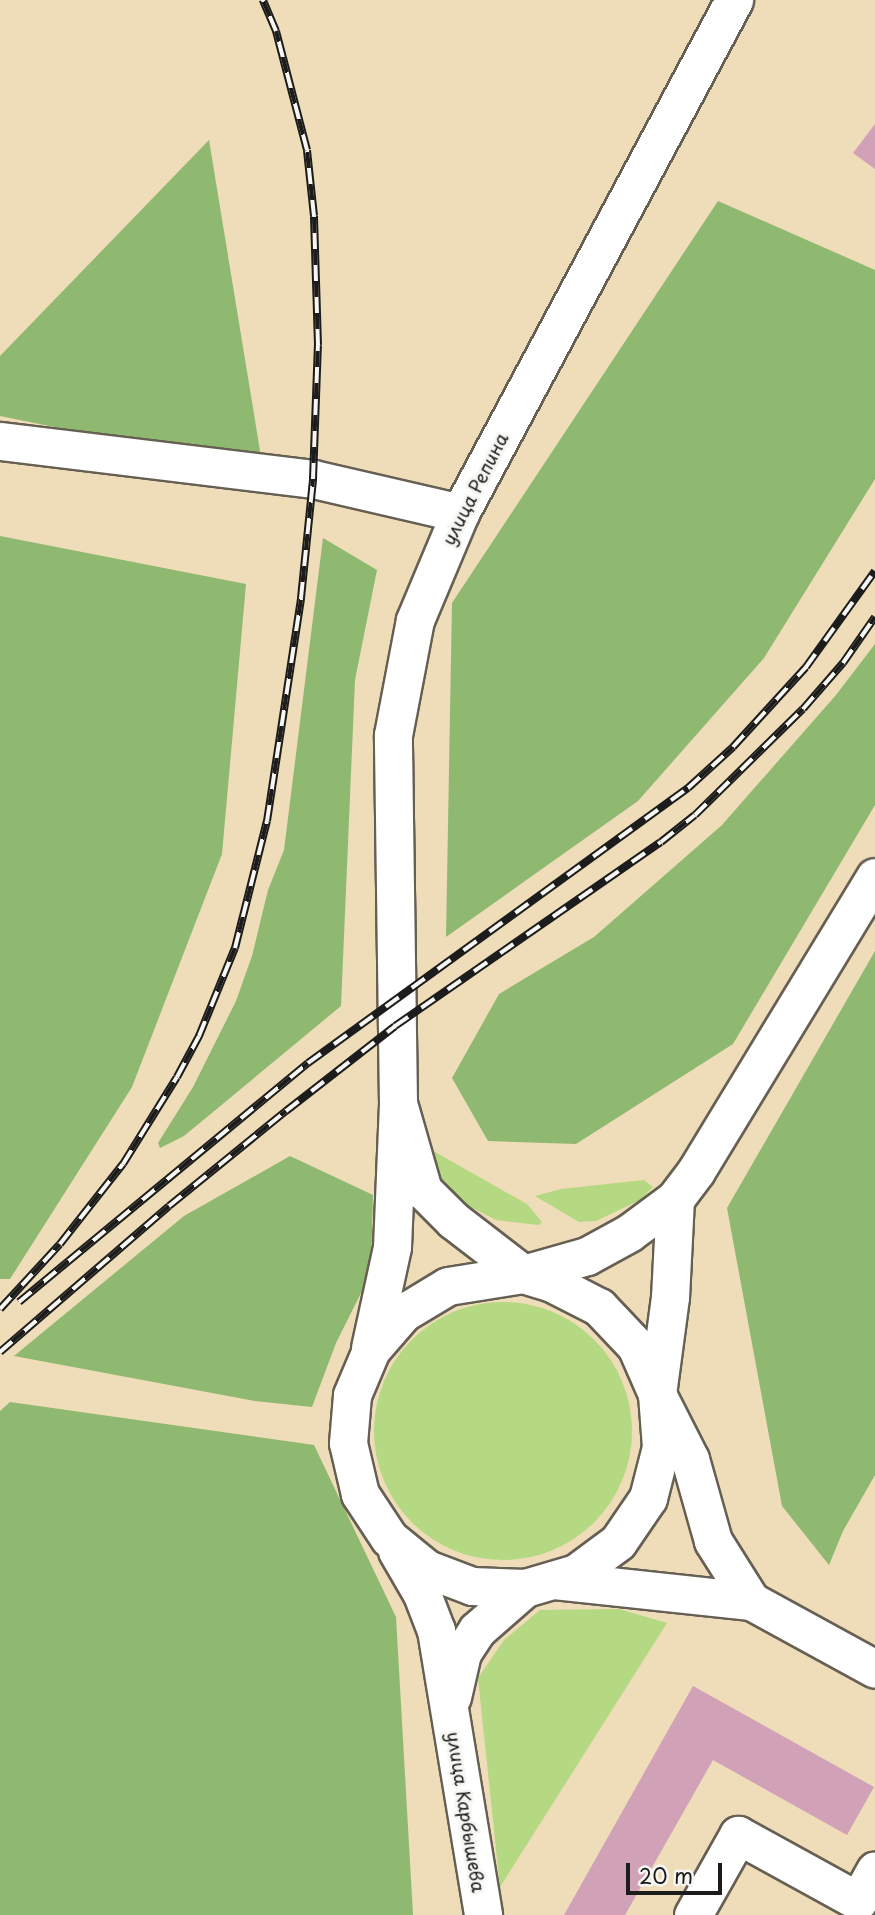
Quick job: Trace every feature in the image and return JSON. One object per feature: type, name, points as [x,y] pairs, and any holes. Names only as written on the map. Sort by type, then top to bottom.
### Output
[{"type":"street","name":"улица Репина","points":[[398,1103],[393,735],[415,620],[460,513],[734,0]]},
{"type":"street","points":[[0,442],[313,479],[460,513]]},
{"type":"street","points":[[875,877],[696,1171],[675,1199],[629,1233],[587,1256],[523,1274],[448,1286],[403,1313],[371,1350],[352,1395],[348,1443],[360,1494],[389,1538],[427,1569],[472,1586],[539,1584],[751,1601],[875,1669]]},
{"type":"street","points":[[398,1103],[423,1190],[453,1220],[523,1274],[552,1283],[599,1307],[636,1346],[690,1459],[712,1541],[751,1601]]},
{"type":"street","points":[[367,1360],[392,1247],[398,1103]]},
{"type":"street","points":[[449,1708],[462,1653],[477,1630],[539,1584],[576,1573],[618,1542],[648,1498],[661,1447],[657,1394],[670,1297],[675,1199]]},
{"type":"street","name":"улица Карбышева","points":[[389,1538],[422,1594],[436,1630],[483,1915]]},
{"type":"street","points":[[693,1915],[738,1835],[861,1895]]},
{"type":"green space","points":[[209,140],[263,469],[0,416],[0,356]]},
{"type":"green space","points":[[718,201],[875,270],[875,479],[764,658],[638,801],[446,937],[452,603]]},
{"type":"green space","points":[[0,536],[246,584],[222,854],[132,1087],[10,1279],[0,1279]]},
{"type":"green space","points":[[323,538],[377,570],[355,680],[341,1006],[184,1136],[160,1148],[158,1143],[193,1087],[236,1001],[252,956],[268,890],[284,850]]},
{"type":"green space","points":[[875,644],[875,805],[733,1044],[576,1144],[488,1141],[452,1078],[499,994],[594,937],[722,825],[836,695]]},
{"type":"green space","points":[[875,951],[875,1475],[843,1531],[829,1565],[782,1506],[727,1208]]},
{"type":"green space","points":[[421,1144],[527,1204],[542,1222],[539,1225],[496,1220],[457,1200],[442,1186]]},
{"type":"green space","points":[[290,1156],[373,1195],[371,1273],[336,1343],[312,1407],[255,1401],[14,1356],[184,1216]]},
{"type":"green space","points":[[644,1180],[653,1187],[640,1200],[596,1221],[579,1222],[535,1196],[561,1189]]},
{"type":"green space","points":[[503,1302],[528,1305],[564,1317],[585,1331],[603,1349],[622,1382],[632,1431],[629,1456],[617,1492],[603,1513],[585,1531],[552,1550],[503,1560],[478,1557],[442,1545],[421,1531],[403,1513],[384,1480],[374,1431],[377,1406],[389,1370],[403,1349],[421,1331],[454,1312]]},
{"type":"green space","points":[[10,1402],[314,1445],[396,1617],[413,1915],[0,1915],[0,1411]]},
{"type":"green space","points":[[619,1609],[667,1623],[500,1887],[478,1678],[504,1640],[540,1610]]},
{"type":"building","points":[[875,124],[875,169],[853,153]]},
{"type":"building","points":[[693,1686],[874,1787],[847,1835],[713,1760],[625,1915],[564,1915]]},
{"type":"railway","points":[[0,1309],[60,1244],[123,1164],[177,1077],[199,1036],[235,948],[267,821],[301,598],[313,479],[318,345],[314,216],[307,150],[276,31],[263,0]]},
{"type":"railway","points":[[19,1302],[308,1063],[688,788],[733,747],[806,667],[875,571]]},
{"type":"railway","points":[[0,1352],[169,1206],[395,1026],[661,842],[695,815],[803,709],[843,663],[875,617]]}]
